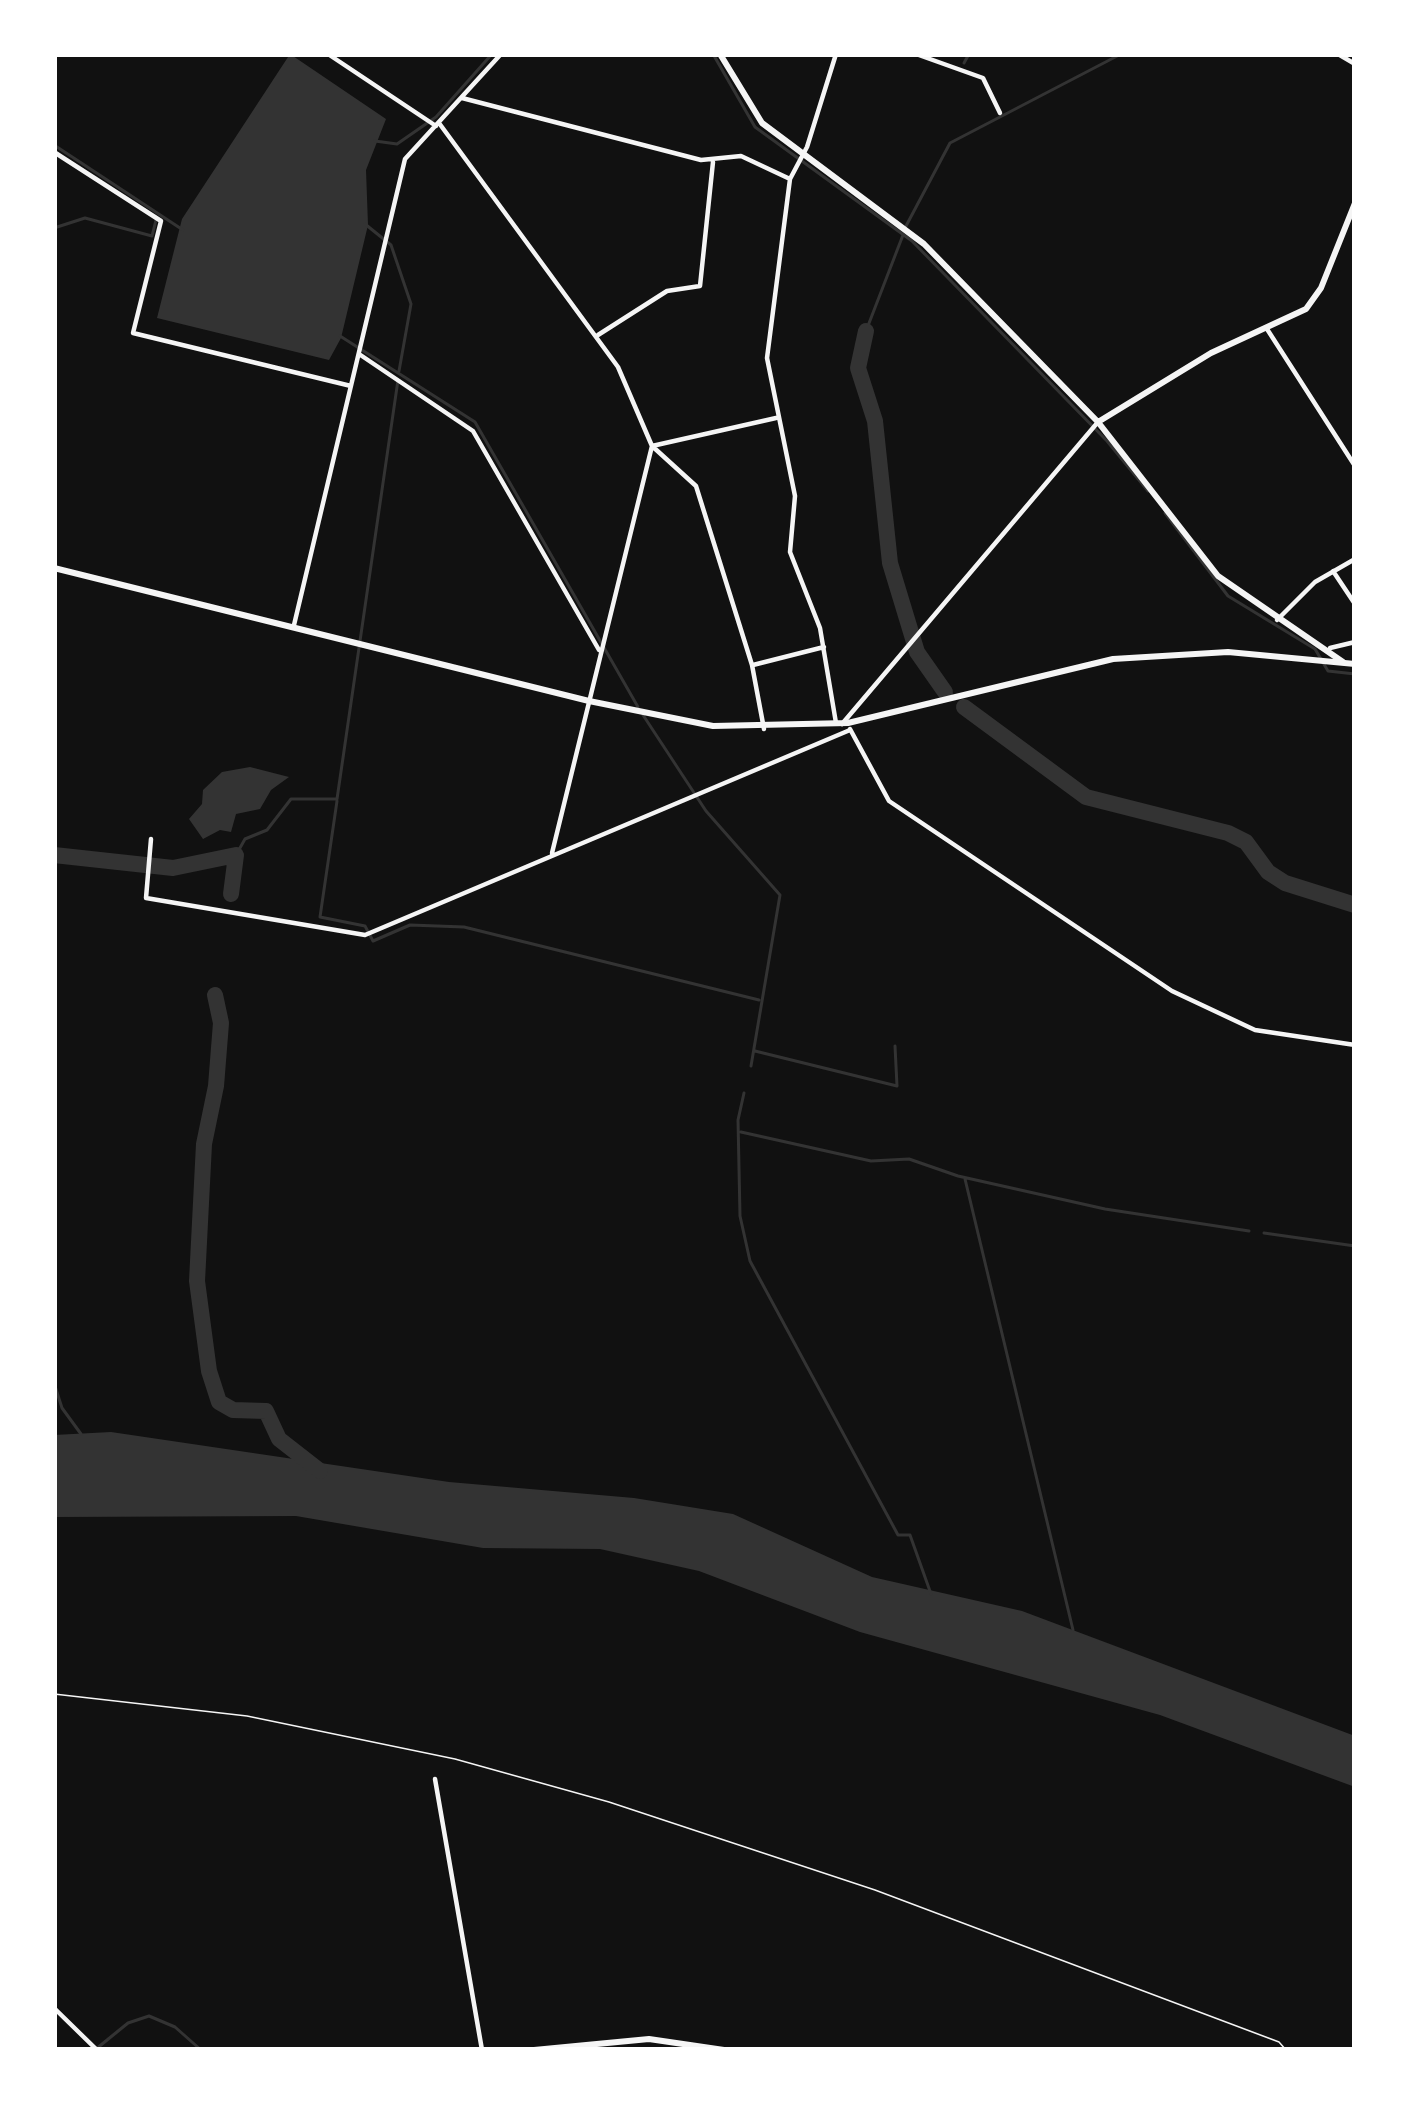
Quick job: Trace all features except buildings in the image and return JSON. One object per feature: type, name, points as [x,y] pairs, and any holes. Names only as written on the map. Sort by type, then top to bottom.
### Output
[{"type":"street","points":[[328,54],[437,124],[618,367],[652,446],[696,486],[752,665],[764,729]]},
{"type":"street","points":[[294,625],[405,159],[501,54]]},
{"type":"street","points":[[719,54],[762,123],[924,244],[1098,422],[1218,576],[1277,620],[1330,648],[1343,662]]},
{"type":"street","points":[[836,54],[790,179],[767,358],[795,496],[790,552],[815,611],[844,726],[889,801],[1172,991],[1256,1030],[1355,1045]]},
{"type":"street","points":[[916,54],[983,78],[1000,113]]},
{"type":"street","points":[[1338,54],[1355,64]]},
{"type":"street","points":[[462,98],[712,162],[740,156],[790,179]]},
{"type":"street","points":[[54,152],[161,221],[133,333],[351,386]]},
{"type":"street","points":[[596,337],[667,291],[700,286],[712,162]]},
{"type":"street","points":[[54,568],[589,701],[712,726],[844,726],[1098,422],[1211,353],[1293,317],[1314,299],[1355,203]]},
{"type":"street","points":[[1267,329],[1355,466]]},
{"type":"street","points":[[358,354],[473,431],[601,653]]},
{"type":"street","points":[[652,446],[776,418]]},
{"type":"street","points":[[552,854],[652,446]]},
{"type":"street","points":[[1277,620],[1333,571],[1355,559]]},
{"type":"street","points":[[1333,571],[1355,604]]},
{"type":"street","points":[[1330,648],[1355,642]]},
{"type":"street","points":[[752,665],[824,647]]},
{"type":"street","points":[[152,839],[146,898],[365,935],[844,726],[1113,659],[1228,652],[1355,664]]},
{"type":"street","points":[[435,1779],[482,2050]]},
{"type":"street","points":[[54,2008],[98,2050]]},
{"type":"street","points":[[534,2050],[649,2039],[724,2050]]},
{"type":"street","points":[[80,2050],[89,2043]]},
{"type":"path","points":[[54,1694],[247,1716],[454,1759],[609,1802],[874,1890],[1279,2042],[1286,2050]]},
{"type":"shaded area","points":[[290,54],[386,119],[366,170],[368,225],[341,338],[329,360],[157,318],[182,219]]},
{"type":"shaded area","points":[[250,767],[289,777],[271,790],[260,809],[236,814],[231,832],[220,830],[203,839],[189,819],[202,804],[203,790],[222,772]]},
{"type":"shaded area","points":[[111,1432],[449,1482],[634,1498],[733,1514],[872,1577],[1022,1611],[1355,1736],[1355,1787],[1160,1715],[860,1632],[699,1571],[600,1549],[483,1548],[296,1516],[54,1517],[54,1435]]},
{"type":"waterway","points":[[375,141],[397,144],[436,117],[492,54]]},
{"type":"waterway","points":[[713,54],[755,127],[912,241],[1107,441],[1148,491]]},
{"type":"waterway","points":[[964,63],[969,54]]},
{"type":"waterway","points":[[906,226],[950,143],[1121,54]]},
{"type":"waterway","points":[[54,145],[183,230]]},
{"type":"waterway","points":[[54,228],[85,218],[152,236],[156,220]]},
{"type":"waterway","points":[[365,224],[391,245],[411,304],[399,371]]},
{"type":"waterway","points":[[866,331],[903,235]]},
{"type":"waterway","points":[[866,331],[858,368],[875,421],[890,563],[917,652],[945,692]]},
{"type":"waterway","points":[[340,336],[475,422],[638,707]]},
{"type":"waterway","points":[[236,855],[245,839],[267,830],[291,799],[337,799],[398,380]]},
{"type":"waterway","points":[[1165,513],[1228,596],[1315,649],[1328,671],[1355,674]]},
{"type":"waterway","points":[[964,707],[1086,797],[1228,833],[1246,842],[1268,872],[1285,883],[1355,905]]},
{"type":"waterway","points":[[643,715],[706,811],[780,895],[751,1066]]},
{"type":"waterway","points":[[337,801],[320,917],[365,926],[373,941],[410,925],[464,927],[759,1000]]},
{"type":"waterway","points":[[54,855],[173,868],[236,855],[231,894]]},
{"type":"waterway","points":[[215,995],[221,1023],[216,1086],[204,1144],[197,1281],[209,1371],[219,1402],[233,1410],[266,1411],[279,1439],[320,1471]]},
{"type":"waterway","points":[[755,1051],[897,1086],[895,1046]]},
{"type":"waterway","points":[[744,1093],[738,1120],[740,1216],[750,1261],[898,1535],[910,1535],[931,1594]]},
{"type":"waterway","points":[[741,1132],[871,1161],[909,1159],[958,1176],[1105,1209],[1249,1231]]},
{"type":"waterway","points":[[965,1179],[1073,1630]]},
{"type":"waterway","points":[[1264,1233],[1355,1246]]},
{"type":"waterway","points":[[54,1383],[62,1408],[81,1434]]},
{"type":"waterway","points":[[96,2049],[128,2023],[149,2016],[175,2027],[201,2050]]}]
